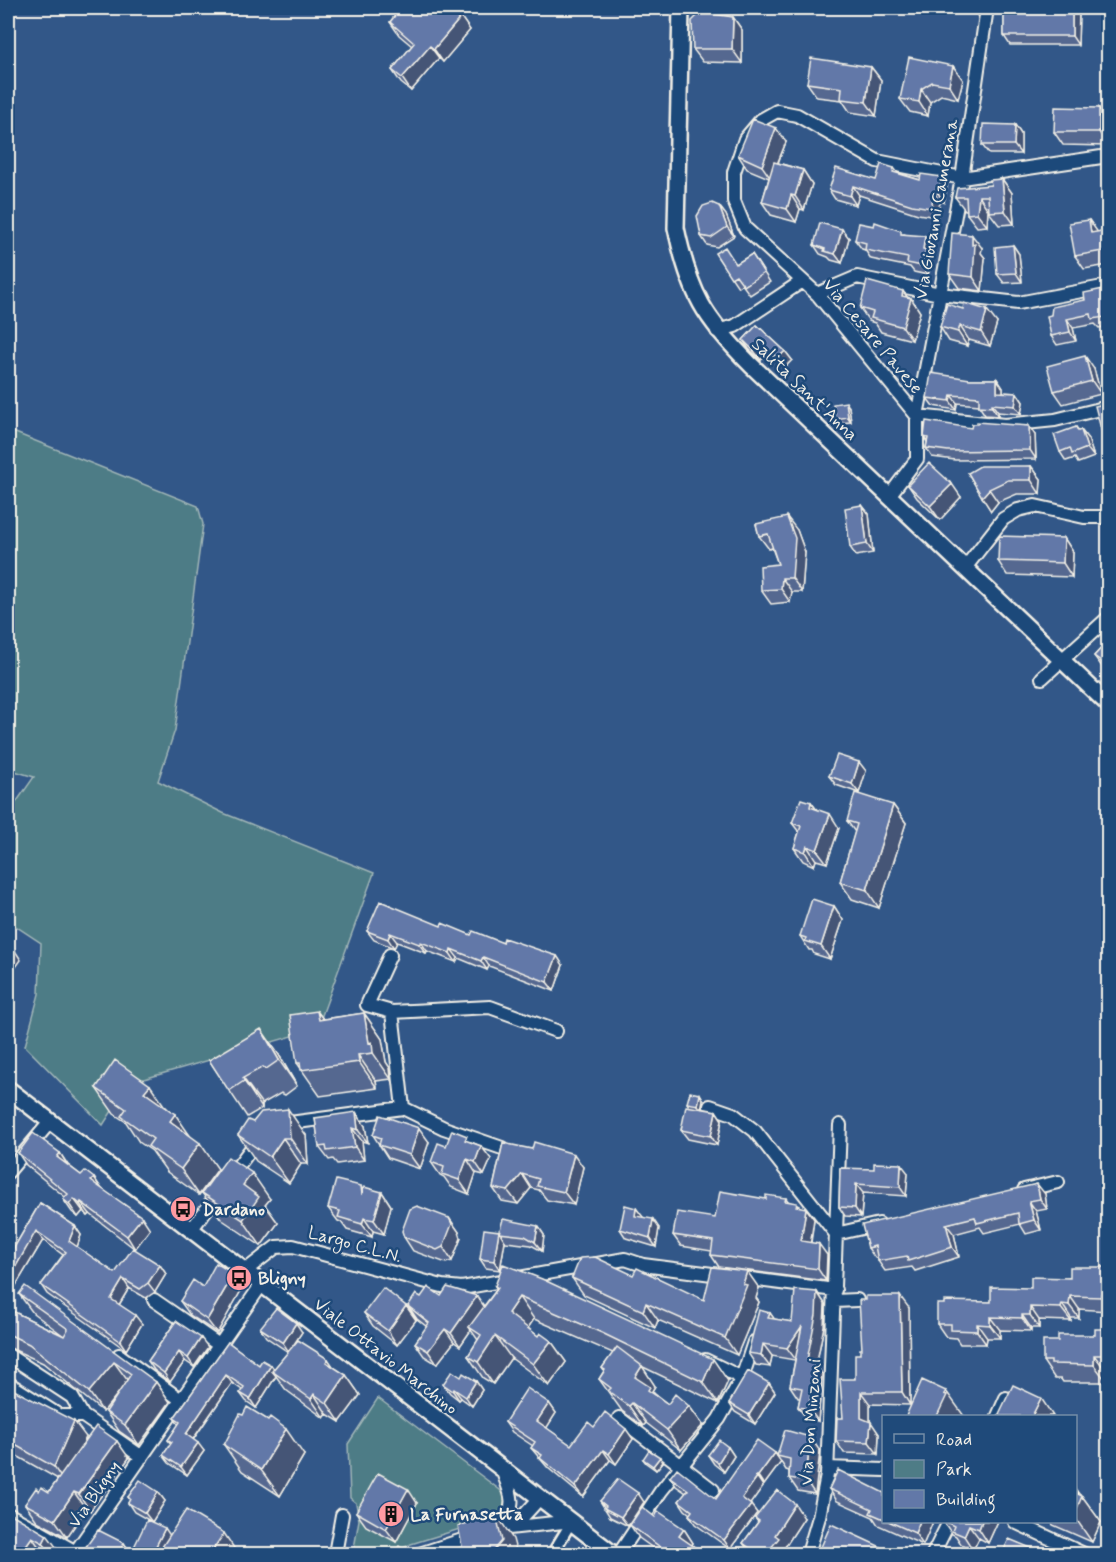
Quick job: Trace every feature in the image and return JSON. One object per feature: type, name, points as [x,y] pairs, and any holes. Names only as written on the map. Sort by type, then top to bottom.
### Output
[{"type":"street","name":"Salita Sant'Anna","points":[[681,8],[676,228],[684,264],[697,299],[717,331],[1108,704]]},
{"type":"street","name":"Via Giovanni Camerana","points":[[917,416],[962,178],[987,8]]},
{"type":"street","name":"Via Cesare Pavese","points":[[889,496],[917,459],[917,416],[817,294],[801,282],[745,228],[734,201],[734,172],[745,139],[761,120],[777,111],[797,114],[877,161],[962,178]]},
{"type":"street","points":[[962,178],[1108,156]]},
{"type":"street","points":[[817,294],[857,277],[940,294],[1017,303],[1108,286]]},
{"type":"street","points":[[717,331],[735,326],[801,282]]},
{"type":"street","points":[[917,416],[1005,425],[1055,420],[1108,407]]},
{"type":"street","points":[[965,568],[1003,519],[1018,510],[1035,506],[1084,517],[1108,517]]},
{"type":"street","points":[[1041,678],[1108,618]]},
{"type":"street","points":[[390,955],[368,1005],[392,1012],[490,1007],[556,1031]]},
{"type":"street","points":[[392,1012],[403,1108]]},
{"type":"street","name":"Viale Ottavio Marchino","points":[[8,1089],[613,1554]]},
{"type":"street","points":[[710,1106],[733,1114],[755,1131],[836,1234],[891,1221]]},
{"type":"street","points":[[191,1230],[267,1126],[403,1108],[444,1128],[502,1148]]},
{"type":"street","points":[[8,1172],[50,1122]]},
{"type":"street","name":"Via Don Minzoni","points":[[808,1554],[819,1517],[827,1471],[840,1125]]},
{"type":"street","points":[[1014,1192],[1058,1182]]},
{"type":"street","name":"Largo C.L.N.","points":[[245,1271],[276,1247],[293,1246],[442,1286],[462,1288],[625,1259],[643,1264],[835,1295]]},
{"type":"street","name":"Via Bligny","points":[[8,1514],[75,1553],[262,1284]]},
{"type":"street","points":[[835,1295],[857,1300]]},
{"type":"street","points":[[154,1299],[219,1345]]},
{"type":"street","points":[[619,1554],[661,1491],[719,1419],[747,1368],[756,1334]]},
{"type":"street","points":[[104,1344],[181,1400]]},
{"type":"street","points":[[689,1353],[742,1377]]},
{"type":"street","name":"Via Bligny","points":[[8,1355],[72,1397],[83,1416],[142,1457]]},
{"type":"street","name":"Via Bligny","points":[[8,1383],[60,1416],[83,1416]]},
{"type":"street","points":[[998,1415],[1006,1398]]},
{"type":"street","points":[[619,1418],[713,1490]]},
{"type":"street","points":[[502,1470],[513,1501],[510,1515],[502,1529]]},
{"type":"street","points":[[827,1471],[882,1470]]},
{"type":"street","points":[[419,1554],[518,1522],[539,1499]]},
{"type":"street","points":[[335,1554],[342,1515]]},
{"type":"street","points":[[502,1529],[572,1521]]},
{"type":"street","points":[[552,1554],[572,1521]]},
{"type":"street","points":[[933,1554],[948,1523]]},
{"type":"street","points":[[1019,1523],[1084,1554]]},
{"type":"green space","points":[[8,430],[198,506],[203,524],[175,730],[158,781],[223,813],[374,873],[317,1029],[130,1083],[103,1125],[25,1046],[39,994],[41,943],[8,921],[8,814],[34,777],[8,769]]},
{"type":"green space","points":[[378,1398],[500,1490],[506,1502],[502,1516],[411,1544],[392,1554],[353,1554],[359,1520],[356,1503],[350,1498],[348,1444]]},
{"type":"building","points":[[401,8],[450,8],[461,17],[434,49],[430,46],[402,78],[392,70],[414,43],[390,22]]},
{"type":"building","points":[[697,8],[708,8],[708,13],[733,17],[732,49],[693,49],[692,21],[697,16]]},
{"type":"building","points":[[1004,8],[1072,8],[1072,36],[1004,36]]},
{"type":"building","points":[[909,57],[953,66],[949,85],[932,82],[921,89],[919,102],[900,99]]},
{"type":"building","points":[[811,58],[871,67],[866,102],[841,99],[842,88],[807,83]]},
{"type":"building","points":[[1055,107],[1099,108],[1099,132],[1054,132]]},
{"type":"building","points":[[753,119],[776,128],[762,166],[738,155]]},
{"type":"building","points":[[983,124],[1015,125],[1014,145],[982,145]]},
{"type":"building","points":[[1108,161],[1108,191],[1104,192],[1102,169],[1104,162]]},
{"type":"building","points":[[774,162],[803,170],[795,196],[791,195],[787,209],[762,202]]},
{"type":"building","points":[[881,164],[894,168],[893,172],[920,180],[921,174],[941,177],[938,193],[934,193],[931,208],[912,205],[853,186],[850,196],[829,190],[836,168],[876,180]]},
{"type":"building","points":[[1002,179],[1005,211],[989,212],[988,196],[979,196],[977,213],[967,214],[966,197],[955,197],[957,188],[991,185],[990,180]]},
{"type":"building","points":[[712,203],[719,206],[727,227],[711,238],[701,236],[697,216],[703,206]]},
{"type":"building","points":[[1089,220],[1091,233],[1108,230],[1108,250],[1075,256],[1069,223]]},
{"type":"building","points":[[875,222],[901,231],[901,234],[925,236],[923,249],[926,250],[922,266],[907,263],[908,258],[865,250],[866,243],[855,240],[859,223],[874,226]]},
{"type":"building","points":[[820,223],[842,229],[835,254],[814,245]]},
{"type":"building","points":[[952,233],[972,235],[972,245],[975,244],[973,277],[949,274]]},
{"type":"building","points":[[1013,245],[1016,273],[997,274],[995,247]]},
{"type":"building","points":[[725,247],[736,264],[752,254],[764,273],[744,286],[736,275],[731,278],[715,253]]},
{"type":"building","points":[[867,281],[903,291],[902,296],[911,298],[903,327],[871,318],[873,312],[860,308]]},
{"type":"building","points":[[1108,288],[1108,319],[1105,320],[1105,317],[1092,319],[1091,314],[1067,319],[1070,332],[1051,336],[1047,316],[1051,315],[1052,307],[1085,300],[1084,293]]},
{"type":"building","points":[[964,303],[987,310],[981,332],[960,326],[958,332],[940,327],[947,304],[963,309]]},
{"type":"building","points":[[757,325],[785,351],[778,358],[761,343],[754,351],[743,340]]},
{"type":"building","points":[[1085,356],[1092,381],[1054,391],[1047,366]]},
{"type":"building","points":[[931,373],[970,379],[997,379],[997,392],[1017,393],[1015,406],[992,404],[992,407],[979,406],[979,397],[951,395],[950,401],[927,398]]},
{"type":"building","points":[[846,402],[848,417],[836,419],[833,404]]},
{"type":"building","points":[[1108,403],[1108,432],[1102,433],[1095,406]]},
{"type":"building","points":[[926,421],[971,428],[972,424],[977,424],[977,422],[1029,426],[1030,450],[948,451],[926,448],[928,438],[924,437]]},
{"type":"building","points":[[1076,427],[1078,431],[1081,430],[1087,448],[1072,454],[1070,448],[1060,452],[1054,435]]},
{"type":"building","points":[[929,463],[952,484],[930,506],[908,485]]},
{"type":"building","points":[[980,466],[1031,466],[1031,480],[1008,480],[989,489],[982,497],[968,473]]},
{"type":"building","points":[[862,505],[867,544],[850,547],[845,508]]},
{"type":"building","points":[[787,517],[795,538],[792,578],[782,578],[781,589],[761,590],[760,566],[778,564],[768,534],[759,536],[756,524]]},
{"type":"building","points":[[999,536],[1064,538],[1063,563],[998,561]]},
{"type":"building","points":[[1108,641],[1108,666],[1094,656]]},
{"type":"building","points":[[837,755],[859,762],[852,784],[829,776]]},
{"type":"building","points":[[855,793],[893,805],[867,890],[840,882],[857,824],[847,821]]},
{"type":"building","points":[[801,799],[811,802],[810,807],[830,814],[817,850],[807,846],[805,852],[794,848],[801,826],[792,823]]},
{"type":"building","points":[[812,899],[834,906],[821,946],[805,941],[806,938],[800,936]]},
{"type":"building","points":[[380,901],[441,926],[442,923],[471,935],[473,931],[503,943],[504,938],[557,956],[547,982],[483,957],[481,961],[451,949],[450,953],[390,933],[388,939],[367,931]]},
{"type":"building","points":[[317,1011],[319,1020],[364,1013],[373,1053],[358,1055],[359,1062],[301,1070],[300,1063],[297,1063],[290,1015]]},
{"type":"building","points":[[261,1029],[279,1060],[266,1069],[263,1067],[243,1078],[244,1081],[229,1091],[209,1060]]},
{"type":"building","points":[[115,1060],[150,1085],[144,1092],[175,1114],[170,1121],[200,1143],[181,1169],[148,1146],[153,1139],[121,1116],[126,1109],[96,1088]]},
{"type":"building","points":[[690,1092],[700,1094],[698,1105],[687,1103]]},
{"type":"building","points":[[686,1106],[716,1111],[711,1136],[681,1130]]},
{"type":"building","points":[[288,1109],[290,1138],[283,1138],[270,1157],[238,1135],[248,1120],[253,1122],[261,1112]]},
{"type":"building","points":[[356,1112],[358,1130],[352,1128],[355,1147],[327,1151],[326,1146],[319,1147],[315,1118]]},
{"type":"building","points":[[380,1115],[419,1128],[410,1155],[379,1145],[381,1138],[373,1135]]},
{"type":"building","points":[[452,1130],[467,1136],[465,1140],[481,1146],[475,1162],[467,1159],[459,1180],[442,1174],[444,1167],[431,1162],[438,1143],[446,1146]]},
{"type":"building","points":[[33,1133],[60,1153],[57,1157],[81,1175],[85,1171],[94,1178],[91,1181],[142,1217],[127,1236],[81,1202],[80,1204],[74,1199],[69,1204],[63,1199],[68,1194],[18,1153]]},
{"type":"building","points":[[534,1142],[574,1154],[564,1192],[537,1186],[539,1179],[522,1174],[508,1191],[493,1188],[503,1143],[532,1149]]},
{"type":"building","points":[[228,1157],[252,1173],[243,1185],[259,1197],[243,1220],[202,1193]]},
{"type":"building","points":[[874,1163],[901,1164],[900,1187],[856,1184],[855,1208],[839,1207],[840,1168],[874,1169]]},
{"type":"building","points":[[336,1180],[361,1186],[362,1195],[364,1187],[382,1192],[374,1220],[364,1218],[362,1224],[338,1217],[340,1211],[328,1208]]},
{"type":"building","points":[[1037,1184],[1040,1199],[1029,1201],[1034,1220],[1019,1224],[1018,1213],[977,1223],[975,1217],[946,1224],[952,1247],[908,1261],[907,1256],[878,1261],[875,1246],[868,1248],[862,1225]]},
{"type":"building","points":[[720,1191],[766,1199],[766,1195],[786,1198],[785,1201],[797,1203],[796,1206],[806,1208],[801,1241],[819,1244],[818,1269],[711,1255],[713,1241],[673,1235],[677,1212],[715,1218]]},
{"type":"building","points":[[40,1203],[75,1226],[69,1241],[115,1273],[133,1248],[160,1265],[148,1283],[140,1289],[123,1279],[111,1299],[135,1315],[120,1341],[41,1285],[66,1252],[36,1231],[8,1280],[8,1258]]},
{"type":"building","points":[[625,1205],[636,1208],[635,1216],[653,1219],[650,1238],[620,1229]]},
{"type":"building","points":[[417,1206],[449,1218],[452,1224],[443,1247],[437,1250],[404,1237],[402,1231],[410,1209]]},
{"type":"building","points":[[503,1219],[538,1226],[535,1242],[525,1236],[499,1233]]},
{"type":"building","points":[[484,1229],[499,1231],[494,1261],[480,1259]]},
{"type":"building","points":[[595,1257],[633,1275],[637,1268],[704,1300],[712,1267],[747,1271],[743,1284],[747,1285],[725,1338],[646,1303],[643,1311],[572,1278],[580,1258]]},
{"type":"building","points":[[216,1263],[234,1274],[207,1320],[180,1301],[193,1280],[203,1287]]},
{"type":"building","points":[[503,1264],[542,1279],[713,1359],[703,1382],[602,1333],[519,1297],[508,1313],[538,1336],[540,1333],[551,1341],[533,1364],[495,1336],[478,1362],[468,1356],[481,1335],[469,1327],[498,1288],[495,1286]]},
{"type":"building","points":[[1070,1267],[1108,1267],[1108,1294],[1101,1294],[1101,1297],[1070,1296],[1069,1305],[1062,1304],[1061,1308],[1030,1307],[1030,1315],[1022,1315],[1022,1318],[990,1317],[990,1325],[977,1324],[977,1331],[951,1330],[951,1324],[937,1324],[937,1304],[944,1304],[944,1301],[991,1302],[991,1287],[1031,1288],[1031,1277],[1070,1278]]},
{"type":"building","points":[[25,1286],[156,1382],[125,1425],[106,1412],[131,1374],[114,1362],[89,1392],[29,1344],[8,1334],[8,1309],[64,1336],[68,1329],[19,1294]]},
{"type":"building","points":[[428,1287],[441,1296],[447,1287],[477,1296],[451,1333],[445,1329],[428,1351],[415,1343],[429,1323],[408,1306],[416,1294],[421,1297]]},
{"type":"building","points":[[383,1288],[406,1306],[388,1331],[364,1313]]},
{"type":"building","points":[[795,1290],[817,1292],[816,1315],[807,1360],[814,1363],[809,1409],[798,1407],[802,1388],[790,1386],[802,1326],[787,1348],[763,1344],[761,1355],[748,1353],[759,1310],[770,1313],[768,1318],[792,1322]]},
{"type":"building","points":[[866,1296],[900,1296],[902,1392],[861,1392],[861,1418],[871,1422],[869,1442],[836,1441],[837,1418],[843,1418],[840,1379],[855,1379],[855,1354],[860,1354],[860,1349],[862,1349],[859,1300],[866,1300]]},
{"type":"building","points":[[276,1308],[296,1323],[283,1343],[260,1328]]},
{"type":"building","points":[[176,1321],[201,1338],[188,1358],[179,1352],[164,1373],[148,1361]]},
{"type":"building","points":[[1095,1329],[1108,1329],[1108,1355],[1094,1355],[1094,1365],[1051,1364],[1051,1361],[1043,1361],[1043,1341],[1058,1341],[1058,1335],[1095,1335]]},
{"type":"building","points":[[298,1340],[328,1359],[326,1362],[346,1375],[327,1403],[314,1394],[311,1399],[272,1371]]},
{"type":"building","points":[[228,1342],[259,1365],[262,1360],[271,1365],[250,1399],[240,1393],[244,1387],[226,1375],[186,1434],[198,1443],[181,1467],[163,1455],[172,1442],[168,1440],[180,1422],[174,1418]]},
{"type":"building","points":[[617,1347],[642,1366],[635,1377],[650,1387],[648,1390],[668,1404],[675,1394],[689,1406],[667,1430],[632,1403],[629,1406],[608,1391],[611,1388],[599,1379],[605,1370],[602,1368]]},
{"type":"building","points":[[452,1371],[461,1377],[463,1373],[476,1381],[466,1397],[443,1384]]},
{"type":"building","points":[[748,1371],[769,1383],[749,1415],[729,1403]]},
{"type":"building","points":[[922,1380],[946,1391],[944,1394],[947,1395],[937,1415],[906,1415]]},
{"type":"building","points":[[1013,1385],[1041,1398],[1032,1415],[998,1415]]},
{"type":"building","points":[[8,1387],[74,1421],[54,1467],[8,1441],[8,1423],[11,1417],[8,1414]]},
{"type":"building","points":[[527,1388],[549,1403],[537,1421],[571,1445],[588,1422],[594,1427],[605,1412],[626,1429],[609,1454],[603,1450],[575,1487],[540,1458],[542,1455],[531,1448],[535,1442],[505,1422]]},
{"type":"building","points":[[247,1407],[268,1420],[270,1417],[286,1429],[261,1470],[224,1445],[240,1414],[243,1415]]},
{"type":"building","points":[[96,1426],[117,1441],[79,1494],[74,1492],[55,1520],[25,1504],[36,1488],[39,1491],[41,1487],[49,1492]]},
{"type":"building","points":[[785,1430],[810,1437],[806,1481],[789,1478],[790,1459],[777,1456]]},
{"type":"building","points":[[719,1440],[728,1447],[718,1463],[708,1455]]},
{"type":"building","points":[[757,1440],[775,1453],[758,1476],[755,1476],[757,1477],[742,1498],[751,1505],[724,1540],[689,1515],[692,1511],[679,1501],[688,1490],[670,1477],[677,1468],[716,1499]]},
{"type":"building","points":[[649,1450],[660,1457],[653,1466],[643,1459]]},
{"type":"building","points":[[838,1470],[882,1492],[882,1518],[870,1513],[872,1509],[829,1489]]},
{"type":"building","points":[[378,1473],[408,1489],[386,1529],[356,1512]]},
{"type":"building","points":[[618,1479],[638,1493],[621,1517],[604,1508],[606,1506],[600,1501]]},
{"type":"building","points":[[140,1480],[158,1492],[145,1513],[128,1503],[130,1499],[128,1497]]},
{"type":"building","points":[[777,1490],[795,1504],[775,1535],[779,1538],[766,1554],[758,1554],[743,1543],[759,1521],[755,1518]]},
{"type":"building","points":[[1077,1494],[1082,1496],[1077,1508]]},
{"type":"building","points":[[642,1507],[655,1517],[658,1511],[684,1529],[679,1536],[696,1548],[691,1554],[670,1554],[630,1525]]},
{"type":"building","points":[[186,1510],[224,1533],[210,1554],[174,1554],[162,1547]]},
{"type":"building","points":[[8,1512],[47,1535],[43,1543],[32,1537],[20,1554],[8,1554]]},
{"type":"building","points":[[496,1514],[502,1541],[491,1554],[456,1554],[462,1546],[458,1526]]},
{"type":"building","points":[[147,1520],[165,1528],[152,1554],[134,1547]]},
{"type":"building","points":[[892,1523],[919,1523],[915,1533]]},
{"type":"building","points":[[948,1523],[981,1523],[979,1529],[969,1525],[964,1536],[952,1531],[954,1526]]},
{"type":"building","points":[[831,1524],[896,1554],[818,1554]]},
{"type":"building","points":[[98,1530],[124,1543],[118,1554],[97,1554],[85,1548]]},
{"type":"building","points":[[1009,1539],[1045,1554],[1002,1554]]},
{"type":"building","points":[[399,1546],[410,1554],[393,1554]]},
{"type":"place","name":"Dardano","points":[[183,1209]]},
{"type":"place","name":"Bligny","points":[[239,1278]]},
{"type":"place","name":"La Furnasetta","points":[[391,1514]]}]
